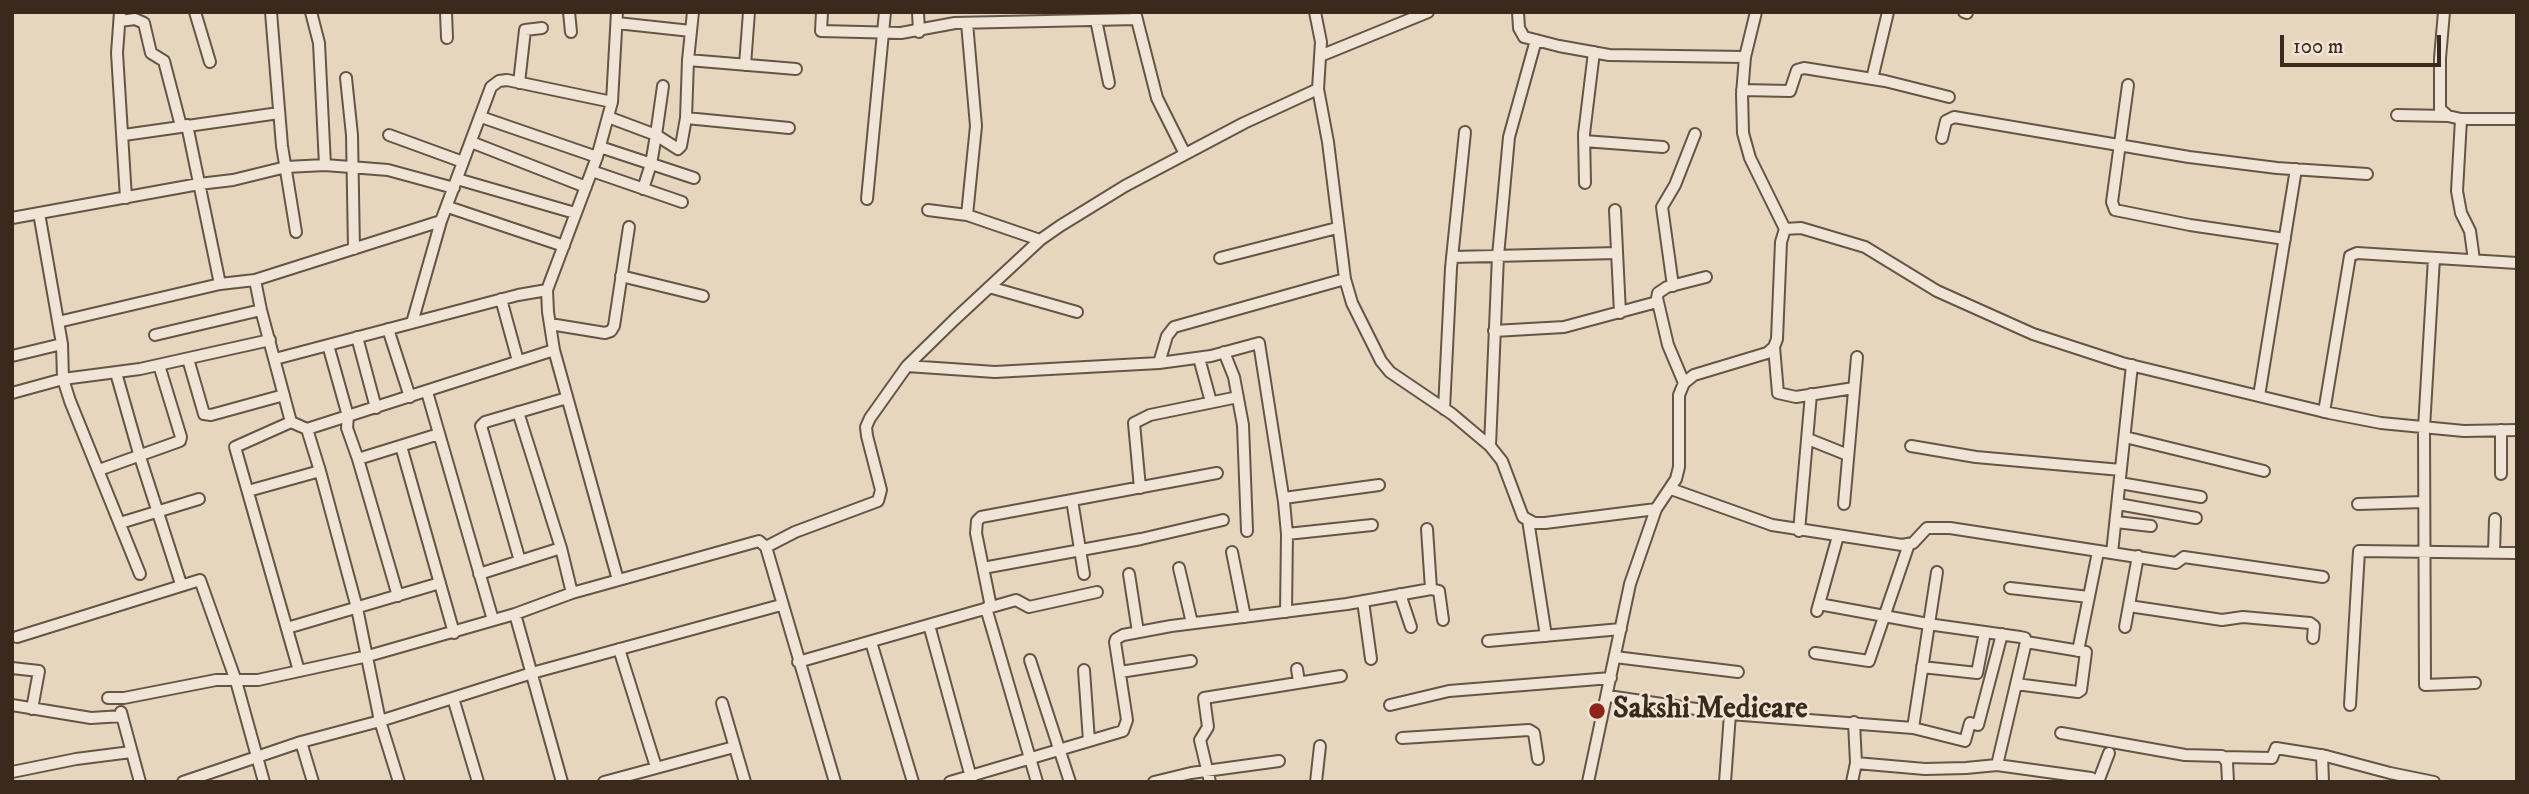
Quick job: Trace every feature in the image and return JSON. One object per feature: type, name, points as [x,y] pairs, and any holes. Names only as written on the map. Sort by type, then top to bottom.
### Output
[{"type":"street","points":[[195,12],[210,62]]},
{"type":"street","points":[[271,12],[279,113],[296,232]]},
{"type":"street","points":[[311,12],[319,43],[325,164]]},
{"type":"street","points":[[446,12],[447,38]]},
{"type":"street","points":[[569,12],[571,32]]},
{"type":"street","points":[[608,117],[656,135],[678,149],[681,146],[686,118],[693,12]]},
{"type":"street","points":[[745,65],[749,12]]},
{"type":"street","points":[[822,12],[821,31],[884,33],[919,32],[949,24],[999,17],[1096,20],[1136,15],[1157,98],[1185,154]]},
{"type":"street","points":[[867,199],[885,12]]},
{"type":"street","points":[[918,12],[919,32]]},
{"type":"street","points":[[1315,12],[1321,42],[1318,89],[1328,142],[1345,279],[1352,303],[1381,361],[1390,372],[1472,429],[1490,446],[1502,461],[1520,511],[1528,520],[1545,523],[1656,509]]},
{"type":"street","points":[[1320,56],[1428,12]]},
{"type":"street","points":[[1518,12],[1524,37],[1594,52],[1659,57],[1745,57]]},
{"type":"street","points":[[1756,12],[1745,57],[1742,133],[1750,158],[1785,229],[1780,242],[1777,339],[1774,347],[1778,393],[1796,397],[1854,388]]},
{"type":"street","points":[[1872,79],[1888,12]]},
{"type":"street","points":[[2444,12],[2440,58],[2440,109],[2448,116]]},
{"type":"street","points":[[127,198],[117,53],[120,17],[144,23],[151,53],[164,61],[199,184],[220,284]]},
{"type":"street","points":[[618,579],[554,350],[547,290],[592,171],[612,102],[617,18],[691,31]]},
{"type":"street","points":[[1096,20],[1109,83]]},
{"type":"street","points":[[967,23],[976,126],[967,215]]},
{"type":"street","points":[[519,83],[525,30],[542,28]]},
{"type":"street","points":[[1490,446],[1498,256],[1509,137],[1536,40]]},
{"type":"street","points":[[1584,183],[1584,141],[1594,52]]},
{"type":"street","points":[[688,60],[796,69]]},
{"type":"street","points":[[1742,90],[1790,91],[1797,69],[1804,68],[1872,79],[1949,97]]},
{"type":"street","points":[[346,79],[352,135],[354,249]]},
{"type":"street","points":[[412,323],[441,221],[491,88],[504,80],[612,102]]},
{"type":"street","points":[[2128,85],[2118,144],[2112,202],[2115,210],[2190,225],[2285,239]]},
{"type":"street","points":[[643,189],[651,164],[663,86]]},
{"type":"street","points":[[766,547],[795,532],[878,501],[881,490],[866,427],[870,418],[907,366],[1040,240],[1125,186],[1244,123],[1318,89]]},
{"type":"street","points":[[124,135],[279,113]]},
{"type":"street","points":[[2397,115],[2517,119]]},
{"type":"street","points":[[481,117],[694,178]]},
{"type":"street","points":[[1942,138],[1946,121],[1954,117],[2189,157],[2367,174]]},
{"type":"street","points":[[686,118],[789,128]]},
{"type":"street","points":[[2461,119],[2458,191],[2461,213],[2470,232],[2474,260]]},
{"type":"street","points":[[1444,409],[1452,257],[1465,132]]},
{"type":"street","points":[[1673,286],[1662,207],[1675,186],[1695,134]]},
{"type":"street","points":[[389,135],[463,162]]},
{"type":"street","points":[[1584,141],[1663,147]]},
{"type":"street","points":[[471,142],[586,187]]},
{"type":"street","points":[[12,218],[233,180],[286,167],[325,164],[388,170],[575,213]]},
{"type":"street","points":[[2259,396],[2296,169]]},
{"type":"street","points":[[592,171],[682,202]]},
{"type":"street","points":[[447,207],[565,246]]},
{"type":"street","points":[[928,210],[967,215],[1040,240]]},
{"type":"street","points":[[1615,210],[1620,313]]},
{"type":"street","points":[[39,213],[62,344],[63,379],[69,401],[140,574]]},
{"type":"street","points":[[58,322],[220,284],[255,280],[441,221]]},
{"type":"street","points":[[550,324],[605,333],[611,331],[614,326],[629,227]]},
{"type":"street","points":[[1220,258],[1337,228]]},
{"type":"street","points":[[1785,229],[1801,228],[1856,244],[1937,290],[2033,334],[2132,365],[2324,412],[2381,423],[2424,428],[2517,430]]},
{"type":"street","points":[[1452,257],[1617,253]]},
{"type":"street","points":[[2324,412],[2350,256],[2357,253],[2517,263]]},
{"type":"street","points":[[2434,258],[2424,428],[2425,685],[2475,683]]},
{"type":"street","points":[[621,276],[703,296]]},
{"type":"street","points":[[1684,383],[1668,345],[1657,302],[1658,293],[1706,276]]},
{"type":"street","points":[[1158,363],[1167,336],[1174,327],[1345,279]]},
{"type":"street","points":[[255,280],[291,422]]},
{"type":"street","points":[[989,287],[1077,312]]},
{"type":"street","points":[[275,359],[501,299],[547,290]]},
{"type":"street","points":[[501,299],[518,361]]},
{"type":"street","points":[[1494,331],[1564,327],[1657,302]]},
{"type":"street","points":[[155,335],[261,310]]},
{"type":"street","points":[[388,329],[410,397]]},
{"type":"street","points":[[357,337],[376,408]]},
{"type":"street","points":[[12,393],[63,379],[159,365],[270,340]]},
{"type":"street","points":[[907,366],[995,372],[1158,363],[1199,358],[1259,343],[1287,534],[1286,612]]},
{"type":"street","points":[[12,356],[62,344]]},
{"type":"street","points":[[328,345],[348,416],[347,428],[398,596]]},
{"type":"street","points":[[1588,782],[1630,584],[1656,509],[1671,489],[1679,467],[1679,396],[1684,383],[1694,376],[1767,353],[1774,347]]},
{"type":"street","points":[[299,671],[235,447],[291,422],[307,429],[554,350]]},
{"type":"street","points":[[1224,352],[1234,377],[1243,425],[1247,531]]},
{"type":"street","points":[[1844,504],[1857,357]]},
{"type":"street","points":[[1199,358],[1211,402]]},
{"type":"street","points":[[188,359],[204,414],[211,415],[284,395]]},
{"type":"street","points":[[99,470],[181,440],[159,365]]},
{"type":"street","points":[[2112,553],[2132,365]]},
{"type":"street","points":[[116,373],[139,457],[181,584]]},
{"type":"street","points":[[427,392],[493,621]]},
{"type":"street","points":[[1799,531],[1811,394]]},
{"type":"street","points":[[1140,488],[1135,423],[1150,415],[1238,397]]},
{"type":"street","points":[[520,561],[481,428],[485,422],[567,398]]},
{"type":"street","points":[[518,412],[561,548],[572,593]]},
{"type":"street","points":[[307,429],[357,608],[380,721],[399,782]]},
{"type":"street","points":[[2501,430],[2501,474]]},
{"type":"street","points":[[358,459],[439,434]]},
{"type":"street","points":[[2125,437],[2264,471]]},
{"type":"street","points":[[1808,439],[1848,454]]},
{"type":"street","points":[[401,446],[454,632]]},
{"type":"street","points":[[1911,446],[1976,457],[2121,470]]},
{"type":"street","points":[[248,491],[320,471]]},
{"type":"street","points":[[1037,782],[988,608],[975,525],[981,517],[1217,473]]},
{"type":"street","points":[[2120,483],[2201,497]]},
{"type":"street","points":[[1283,498],[1379,485]]},
{"type":"street","points":[[1671,489],[1772,525],[1799,531],[1909,544],[1916,540],[1922,530],[1933,527],[2176,563],[2182,557],[2188,557],[2323,577]]},
{"type":"street","points":[[2165,512],[2169,492]]},
{"type":"street","points":[[120,523],[199,499]]},
{"type":"street","points":[[1072,500],[1084,574]]},
{"type":"street","points":[[2358,504],[2424,502]]},
{"type":"street","points":[[2118,504],[2196,517]]},
{"type":"street","points":[[2494,552],[2496,519]]},
{"type":"street","points":[[983,568],[1141,539],[1223,520]]},
{"type":"street","points":[[1528,520],[1546,636]]},
{"type":"street","points":[[2116,522],[2151,526]]},
{"type":"street","points":[[1287,534],[1372,525]]},
{"type":"street","points":[[1427,529],[1431,589]]},
{"type":"street","points":[[1838,536],[1818,607],[2024,637],[2026,642],[1997,765]]},
{"type":"street","points":[[140,782],[122,716],[112,699],[216,680],[258,680],[368,656],[493,621],[618,579],[755,542],[763,543],[766,547],[835,782]]},
{"type":"street","points":[[1815,653],[1869,661],[1909,544]]},
{"type":"street","points":[[479,574],[561,548]]},
{"type":"street","points":[[2350,705],[2359,551],[2517,553]]},
{"type":"street","points":[[1232,552],[1245,617]]},
{"type":"street","points":[[2078,651],[2098,552]]},
{"type":"street","points":[[2125,627],[2138,556]]},
{"type":"street","points":[[1180,568],[1192,624]]},
{"type":"street","points":[[1913,728],[1937,572]]},
{"type":"street","points":[[1129,574],[1138,632]]},
{"type":"street","points":[[18,637],[181,584],[196,580],[202,583],[236,681],[264,782]]},
{"type":"street","points":[[287,628],[440,583]]},
{"type":"street","points":[[2010,588],[2089,597]]},
{"type":"street","points":[[950,782],[971,779],[1030,758],[1116,734],[1126,727],[1116,639],[1123,635],[1431,589],[1439,591],[1443,620]]},
{"type":"street","points":[[798,663],[1016,600],[1029,607],[1097,592]]},
{"type":"street","points":[[1401,594],[1411,627]]},
{"type":"street","points":[[1363,601],[1371,659]]},
{"type":"street","points":[[183,782],[210,778],[301,742],[380,721],[532,673],[781,605]]},
{"type":"street","points":[[2129,606],[2221,620],[2244,617],[2310,623],[2314,625],[2313,638]]},
{"type":"street","points":[[515,614],[562,782]]},
{"type":"street","points":[[929,625],[971,779]]},
{"type":"street","points":[[1488,641],[1621,629]]},
{"type":"street","points":[[1922,667],[1977,673],[1985,632]]},
{"type":"street","points":[[1608,696],[1730,714],[1913,728],[1965,741],[1970,723],[1979,725],[2002,634]]},
{"type":"street","points":[[870,642],[913,782]]},
{"type":"street","points":[[2017,684],[2078,692],[2081,690],[2086,652],[2026,642]]},
{"type":"street","points":[[619,649],[656,767]]},
{"type":"street","points":[[1615,657],[1738,672]]},
{"type":"street","points":[[1030,660],[1070,782]]},
{"type":"street","points":[[1120,673],[1191,661]]},
{"type":"street","points":[[1979,664],[1994,667]]},
{"type":"street","points":[[12,668],[39,671],[32,709]]},
{"type":"street","points":[[1297,668],[1299,682]]},
{"type":"street","points":[[1084,670],[1089,741]]},
{"type":"street","points":[[1208,776],[1200,740],[1208,727],[1204,698],[1341,676]]},
{"type":"street","points":[[1243,678],[1245,691]]},
{"type":"street","points":[[1390,705],[1449,691],[1611,678]]},
{"type":"street","points":[[453,698],[478,782]]},
{"type":"street","points":[[722,704],[740,781]]},
{"type":"street","points":[[12,705],[91,718],[122,716]]},
{"type":"street","points":[[1725,782],[1730,714]]},
{"type":"street","points":[[1852,782],[1856,763],[1854,722]]},
{"type":"street","points":[[1402,738],[1529,730],[1534,733],[1538,759]]},
{"type":"street","points":[[2061,733],[2174,753],[2224,757],[2272,758],[2276,748],[2322,755],[2389,774],[2434,782]]},
{"type":"street","points":[[301,742],[313,782]]},
{"type":"street","points":[[1316,782],[1320,746]]},
{"type":"street","points":[[604,782],[734,747]]},
{"type":"street","points":[[12,772],[76,759],[131,752]]},
{"type":"street","points":[[1856,763],[1925,769],[1997,765],[2091,778],[2098,782],[2109,753]]},
{"type":"street","points":[[2322,755],[2323,782]]},
{"type":"street","points":[[2224,757],[2227,762],[2228,782]]},
{"type":"street","points":[[1154,782],[1208,776],[1279,761]]},
{"type":"place","name":"Sakshi Medicare","points":[[1597,711]]}]
